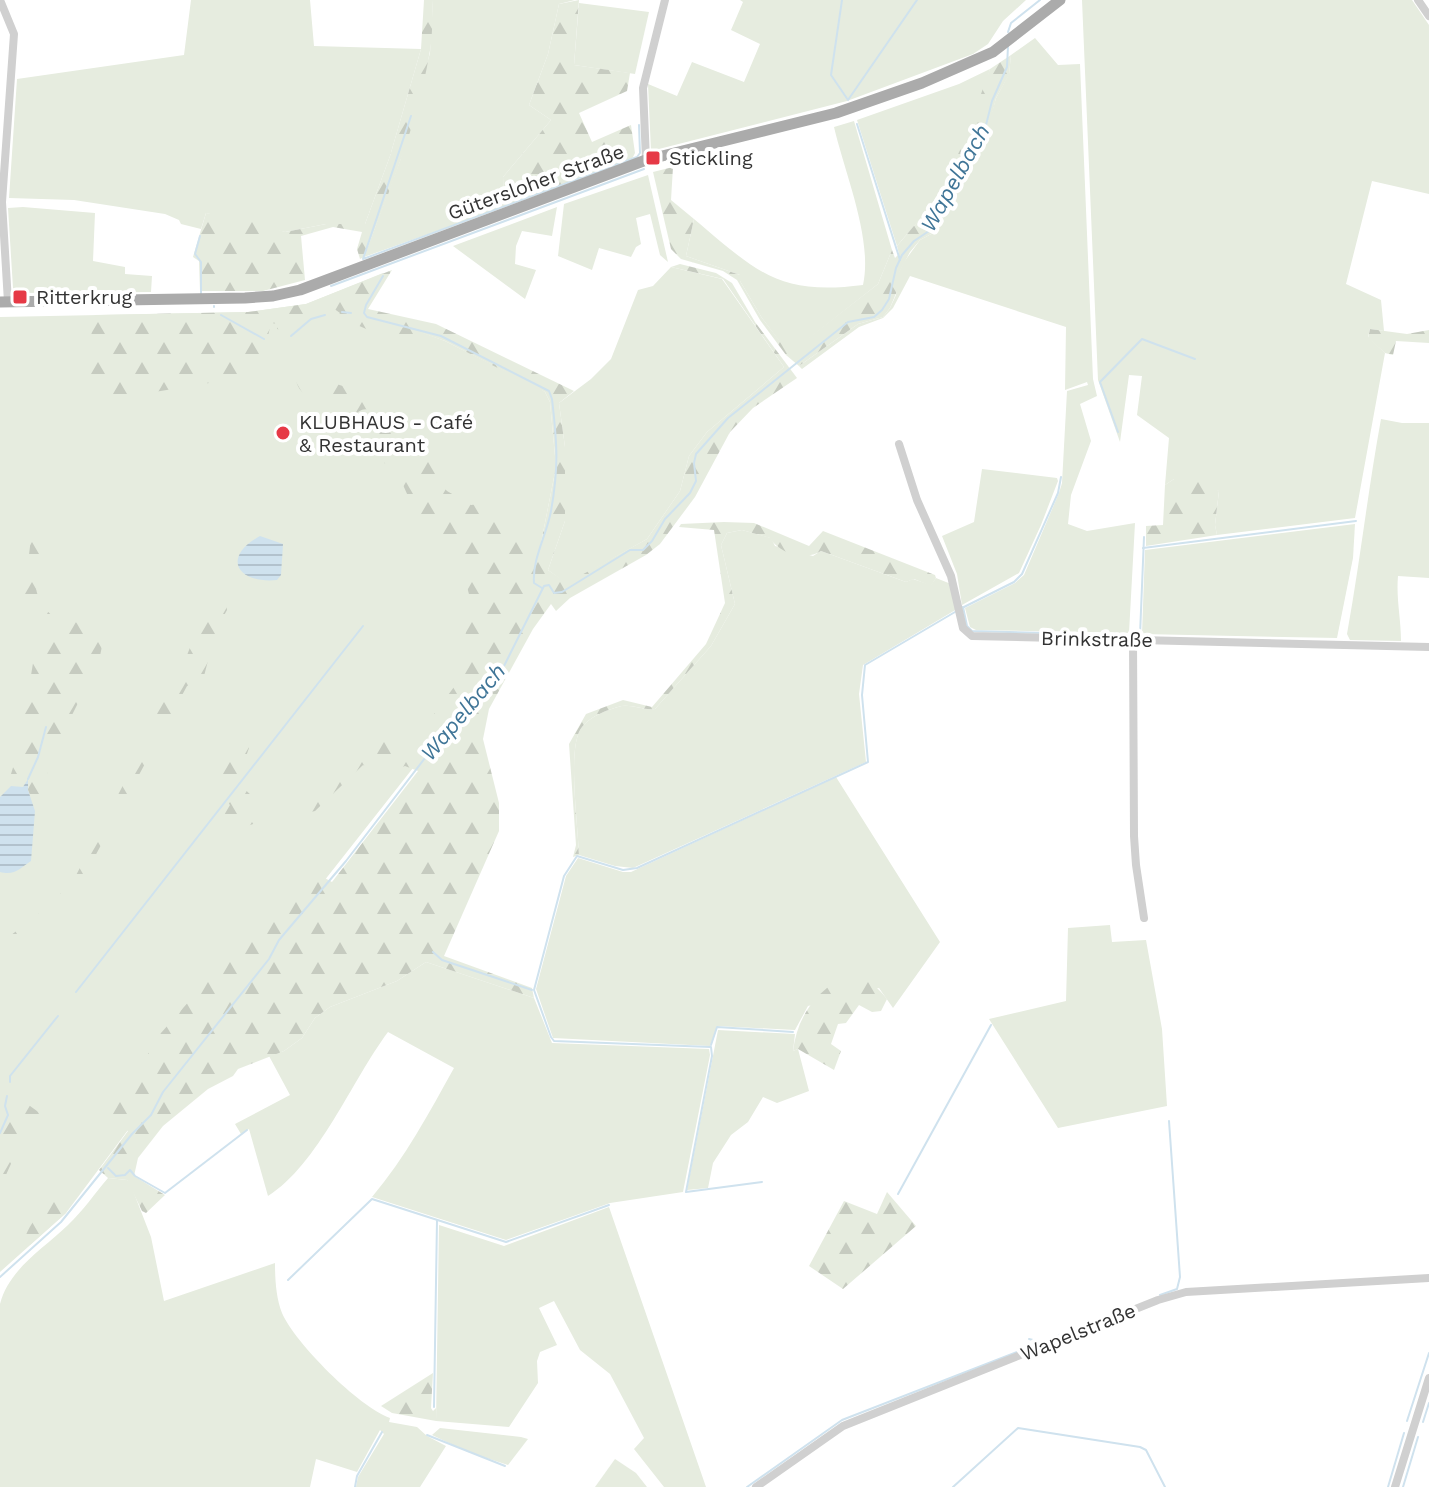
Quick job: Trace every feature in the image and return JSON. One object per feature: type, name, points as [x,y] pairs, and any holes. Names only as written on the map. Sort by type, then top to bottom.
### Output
[{"type":"main road","name":"Gütersloher Straße","points":[[4,302],[273,296],[300,290],[646,160],[836,113],[934,78],[993,52],[1060,0]]},
{"type":"street","points":[[0,0],[14,34],[2,202],[4,302]]},
{"type":"street","points":[[646,160],[643,88],[665,0]]},
{"type":"street","points":[[1418,0],[1429,16]]},
{"type":"street","name":"Brinkstraße","points":[[899,444],[917,500],[951,576],[963,628],[972,636],[1429,647]]},
{"type":"street","points":[[1133,640],[1134,836],[1144,918]]},
{"type":"street","name":"Wapelstraße","points":[[756,1487],[843,1426],[1158,1300],[1186,1292],[1429,1278]]},
{"type":"street","points":[[1395,1487],[1429,1378]]},
{"type":"green space","points":[[191,0],[310,0],[314,46],[421,49],[390,156],[365,224],[326,224],[285,232],[206,213],[201,229],[181,224],[165,214],[74,200],[9,198],[17,79],[184,55]]},
{"type":"green space","points":[[424,0],[433,0],[431,42],[424,82],[401,158],[364,257],[360,259],[357,249],[362,232],[333,227],[301,236],[305,280],[263,291],[200,291],[199,261],[193,257],[206,213],[247,219],[285,232],[326,224],[365,224],[390,156],[421,49]]},
{"type":"green space","points":[[433,0],[575,0],[559,4],[548,54],[529,105],[551,120],[503,177],[504,207],[364,257],[400,161],[430,53]]},
{"type":"green space","points":[[579,0],[574,65],[630,73],[627,91],[579,113],[592,142],[631,125],[635,153],[631,161],[504,207],[503,177],[551,120],[529,105],[548,54],[559,4]]},
{"type":"green space","points":[[740,0],[1026,0],[1003,21],[988,44],[973,54],[847,101],[651,151],[648,84],[677,96],[692,62],[744,82],[760,44],[731,30],[743,2]]},
{"type":"green space","points":[[1082,0],[1412,0],[1429,25],[1429,194],[1372,181],[1346,284],[1381,300],[1384,331],[1370,329],[1368,337],[1385,353],[1355,518],[1217,535],[1215,525],[1219,491],[1174,479],[1165,485],[1169,438],[1137,415],[1142,376],[1129,375],[1120,442],[1098,380]]},
{"type":"green space","points":[[579,3],[649,12],[635,74],[574,65]]},
{"type":"green space","points":[[1035,38],[1058,65],[1080,64],[1093,379],[1097,396],[1080,404],[1091,441],[1071,495],[1068,524],[1087,531],[1135,523],[1129,633],[976,630],[970,627],[965,608],[1015,583],[1024,575],[1059,493],[1067,391],[1088,385],[1087,382],[1065,390],[1066,327],[910,276],[893,308],[883,318],[859,327],[802,369],[799,366],[858,324],[883,317],[890,308],[904,262],[920,240],[935,232],[985,138],[996,98],[1009,74],[1011,55]]},
{"type":"green space","points":[[1011,55],[1009,75],[996,98],[988,132],[935,232],[920,240],[910,252],[899,273],[902,279],[890,308],[883,317],[858,324],[799,366],[786,355],[760,320],[737,280],[723,271],[681,259],[671,249],[653,172],[673,167],[671,200],[694,219],[686,256],[740,275],[740,281],[762,318],[789,353],[878,284],[892,250],[895,258],[899,254],[897,246],[934,202],[945,181],[963,144],[990,69]]},
{"type":"green space","points":[[990,69],[974,120],[951,172],[929,208],[897,246],[857,120],[959,84]]},
{"type":"green space","points":[[854,121],[892,250],[878,284],[789,354],[762,318],[740,281],[740,275],[686,256],[694,219],[752,266],[770,276],[809,287],[863,285],[865,267],[861,227],[834,127]]},
{"type":"green space","points":[[648,175],[668,262],[660,255],[650,214],[636,218],[641,244],[631,257],[599,248],[592,270],[558,256],[564,204]]},
{"type":"green space","points":[[557,207],[552,236],[522,231],[516,246],[515,264],[536,270],[525,299],[453,246]]},
{"type":"green space","points":[[8,208],[95,213],[93,261],[125,267],[125,274],[152,276],[151,292],[16,293],[13,288]]},
{"type":"green space","points":[[680,264],[716,273],[732,283],[755,322],[797,378],[753,408],[730,432],[695,497],[660,544],[570,598],[556,611],[551,604],[533,629],[489,709],[483,739],[499,803],[499,831],[444,956],[532,988],[534,998],[426,962],[397,981],[330,1007],[315,1018],[302,1038],[284,1051],[238,1069],[233,1076],[208,1089],[163,1126],[138,1158],[134,1176],[165,1195],[146,1213],[142,1211],[127,1180],[108,1178],[99,1170],[128,1131],[109,1117],[108,1110],[161,1033],[237,947],[323,877],[332,882],[418,771],[405,766],[385,774],[363,765],[315,811],[311,812],[311,808],[369,745],[391,715],[402,722],[393,741],[405,750],[409,748],[469,664],[464,641],[470,613],[466,583],[433,528],[416,514],[394,459],[390,458],[385,464],[377,414],[362,410],[345,430],[337,431],[333,426],[334,408],[303,393],[296,381],[296,373],[347,388],[388,407],[397,420],[394,442],[399,446],[409,446],[442,465],[434,477],[447,491],[471,505],[496,502],[538,545],[541,543],[556,467],[550,402],[545,392],[445,341],[422,333],[417,340],[386,336],[338,316],[340,313],[333,308],[329,313],[312,317],[288,336],[281,334],[278,324],[271,323],[257,375],[100,401],[92,397],[89,389],[92,318],[95,315],[248,312],[306,304],[392,270],[368,309],[436,324],[574,391],[559,403],[565,447],[565,521],[548,570],[567,583],[647,539],[680,491],[689,456],[707,432],[784,367],[723,279],[671,267]]},
{"type":"green space","points":[[671,267],[722,279],[784,367],[707,432],[689,456],[680,491],[647,539],[567,584],[548,570],[565,521],[565,447],[559,403],[611,359],[638,290],[653,286]]},
{"type":"green space","points":[[383,273],[361,310],[445,341],[545,392],[550,402],[556,467],[541,543],[413,768],[66,1213],[0,1272],[0,317],[248,312],[306,304]]},
{"type":"green space","points":[[1370,329],[1407,334],[1429,330],[1429,343],[1396,341],[1393,355],[1385,353],[1368,338]]},
{"type":"green space","points":[[1381,419],[1429,423],[1429,578],[1398,576],[1401,641],[1350,640],[1347,634]]},
{"type":"green space","points":[[982,469],[1057,478],[1058,481],[1019,573],[962,605],[957,574],[942,536],[974,522]]},
{"type":"green space","points":[[1190,475],[1219,491],[1215,525],[1217,535],[1146,546],[1146,526],[1163,525],[1165,485]]},
{"type":"green space","points":[[754,523],[809,546],[823,531],[936,578],[931,586],[914,579],[906,582],[821,551],[801,556],[786,552],[770,538],[742,530],[727,533],[721,545],[735,604],[711,646],[655,709],[618,707],[595,716],[584,724],[578,735],[574,760],[579,855],[573,857],[576,845],[569,744],[586,714],[623,700],[652,707],[706,644],[725,603],[714,530],[679,527],[681,524]]},
{"type":"green space","points":[[1355,524],[1353,558],[1337,638],[1142,634],[1145,550]]},
{"type":"green space","points":[[41,529],[47,539],[37,569],[36,586],[40,601],[57,620],[79,623],[89,628],[102,646],[99,661],[60,739],[35,806],[28,790],[29,780],[22,788],[7,787],[15,761],[28,739],[23,724],[34,657],[38,643],[49,626],[46,620],[30,619],[23,605],[31,538],[36,530]]},
{"type":"green space","points":[[742,530],[771,538],[775,546],[813,556],[821,551],[906,582],[913,579],[931,585],[936,578],[951,584],[957,609],[863,665],[859,694],[866,762],[633,868],[579,855],[574,760],[581,729],[595,716],[618,707],[655,709],[711,646],[735,604],[721,545],[727,533]]},
{"type":"green space","points":[[225,576],[228,582],[225,596],[227,610],[216,630],[204,676],[187,686],[80,884],[45,919],[9,945],[0,964],[0,948],[6,939],[72,883],[155,724],[159,694],[164,683],[182,668],[200,622],[214,608],[216,582]]},
{"type":"green space","points":[[241,738],[249,748],[237,782],[265,808],[266,815],[259,822],[218,836],[216,829],[230,805],[214,786],[214,771],[226,751]]},
{"type":"green space","points":[[836,777],[940,942],[893,1008],[879,988],[808,1006],[795,1030],[717,1026],[710,1046],[553,1038],[536,989],[566,876],[578,858],[631,872]]},
{"type":"green space","points":[[1110,925],[1112,942],[1146,940],[1162,1029],[1167,1106],[1058,1128],[989,1019],[1066,1001],[1068,928]]},
{"type":"green space","points":[[426,962],[534,998],[552,1043],[709,1049],[683,1192],[610,1203],[506,1240],[372,1197],[406,1151],[454,1068],[388,1032],[303,1164],[268,1196],[249,1129],[241,1134],[235,1124],[290,1095],[269,1056],[284,1051],[302,1038],[315,1018],[330,1007],[397,981]]},
{"type":"green space","points":[[848,975],[870,983],[887,999],[881,1011],[872,1012],[859,1005],[846,1023],[838,1024],[831,1044],[841,1051],[834,1070],[798,1049],[793,1051],[799,1027],[810,1006],[826,988]]},
{"type":"green space","points":[[718,1030],[795,1034],[793,1051],[798,1049],[809,1091],[777,1103],[763,1097],[748,1122],[731,1135],[713,1163],[708,1188],[687,1190]]},
{"type":"green space","points":[[19,1098],[48,1119],[49,1125],[46,1129],[25,1133],[5,1177],[0,1181],[0,1136]]},
{"type":"green space","points":[[108,1178],[130,1183],[151,1237],[164,1301],[275,1263],[277,1295],[282,1313],[314,1357],[362,1401],[390,1418],[389,1422],[417,1427],[446,1446],[420,1487],[356,1487],[358,1477],[384,1434],[380,1430],[357,1472],[316,1459],[310,1487],[0,1487],[0,1304],[4,1292],[28,1260],[73,1220]]},
{"type":"green space","points":[[887,1192],[916,1226],[843,1289],[809,1266],[844,1201],[877,1214]]},
{"type":"green space","points":[[65,1196],[70,1202],[66,1213],[30,1245],[24,1245],[38,1215],[52,1202]]},
{"type":"green space","points":[[609,1207],[706,1487],[664,1487],[634,1449],[644,1438],[610,1374],[580,1350],[554,1301],[539,1308],[557,1345],[540,1352],[537,1361],[538,1383],[509,1427],[436,1421],[439,1225],[504,1246]]},
{"type":"green space","points":[[433,1373],[431,1408],[433,1411],[436,1408],[436,1421],[392,1413],[381,1406]]},
{"type":"green space","points":[[440,1428],[528,1439],[508,1465],[468,1452],[432,1435]]},
{"type":"green space","points":[[615,1459],[636,1473],[647,1487],[595,1487]]},
{"type":"water","points":[[260,536],[283,544],[281,575],[277,580],[253,578],[239,568],[240,553]]},
{"type":"water","points":[[28,779],[35,811],[31,861],[14,872],[0,872],[0,797],[11,786],[23,787]]},
{"type":"waterway","points":[[842,0],[831,75],[848,100],[917,0]]},
{"type":"waterway","name":"Wapelbach","points":[[1008,32],[1011,23],[1040,0]]},
{"type":"waterway","name":"Wapelbach","points":[[0,1277],[61,1222],[151,1115],[163,1092],[269,959],[279,940],[346,861],[438,741],[470,707],[495,671],[504,666],[544,586],[549,585],[554,593],[562,592],[630,550],[643,550],[665,519],[690,493],[696,481],[696,454],[728,418],[848,322],[874,317],[882,310],[889,299],[902,255],[914,241],[932,229],[984,133],[992,101],[1007,67],[1008,46]]},
{"type":"waterway","points":[[411,116],[363,259],[637,157],[640,153],[639,125]]},
{"type":"waterway","points":[[857,124],[900,260]]},
{"type":"waterway","points":[[331,286],[644,169]]},
{"type":"waterway","points":[[200,236],[195,254],[201,262],[201,294]]},
{"type":"waterway","points":[[383,276],[366,305],[364,313],[367,317],[441,336],[549,391],[555,428],[556,468],[551,511],[534,574],[534,583],[542,588]]},
{"type":"waterway","points":[[342,312],[351,313]]},
{"type":"waterway","points":[[221,315],[264,339]]},
{"type":"waterway","points":[[291,336],[311,319],[325,315]]},
{"type":"waterway","points":[[1118,432],[1100,382],[1142,339],[1195,359]]},
{"type":"waterway","points":[[962,608],[1014,582],[1022,574],[1058,493],[1061,477]]},
{"type":"waterway","points":[[1143,548],[1356,521]]},
{"type":"waterway","points":[[1140,635],[1144,537]]},
{"type":"waterway","points":[[963,607],[967,626],[972,631],[1128,635]]},
{"type":"waterway","points":[[762,1182],[686,1192],[712,1056],[711,1047],[554,1041],[551,1037],[534,990],[564,876],[577,856],[623,870],[637,868],[868,762],[862,695],[865,665],[955,612]]},
{"type":"waterway","points":[[76,992],[363,626]]},
{"type":"waterway","points":[[28,779],[46,727]]},
{"type":"waterway","points":[[433,952],[442,960],[532,990]]},
{"type":"waterway","points":[[10,1082],[10,1076],[58,1016]]},
{"type":"waterway","points":[[898,1194],[991,1025]]},
{"type":"waterway","points":[[711,1045],[717,1027],[793,1032]]},
{"type":"waterway","points":[[0,1133],[8,1115],[5,1106],[7,1096]]},
{"type":"waterway","points":[[1160,1295],[1177,1289],[1180,1277],[1169,1121]]},
{"type":"waterway","points":[[108,1168],[116,1176],[125,1175],[130,1170],[165,1193],[247,1130]]},
{"type":"waterway","points":[[288,1280],[372,1199],[506,1242],[609,1205]]},
{"type":"waterway","points":[[434,1407],[437,1220]]},
{"type":"waterway","points":[[1029,1339],[1041,1342],[1106,1317]]},
{"type":"waterway","points":[[747,1487],[842,1420],[1022,1350]]},
{"type":"waterway","points":[[1407,1421],[1429,1353]]},
{"type":"waterway","points":[[1423,1422],[1429,1403]]},
{"type":"waterway","points":[[953,1487],[1018,1428],[1140,1447],[1146,1450],[1165,1487]]},
{"type":"waterway","points":[[355,1487],[357,1476],[382,1432]]},
{"type":"waterway","points":[[1388,1487],[1404,1433]]},
{"type":"waterway","points":[[427,1435],[505,1466]]},
{"type":"waterway","points":[[1403,1487],[1418,1437]]},
{"type":"place","name":"Stickling","points":[[653,158]]},
{"type":"place","name":"Ritterkrug","points":[[20,297]]},
{"type":"place","name":"KLUBHAUS - Café & Restaurant","points":[[283,433]]}]
